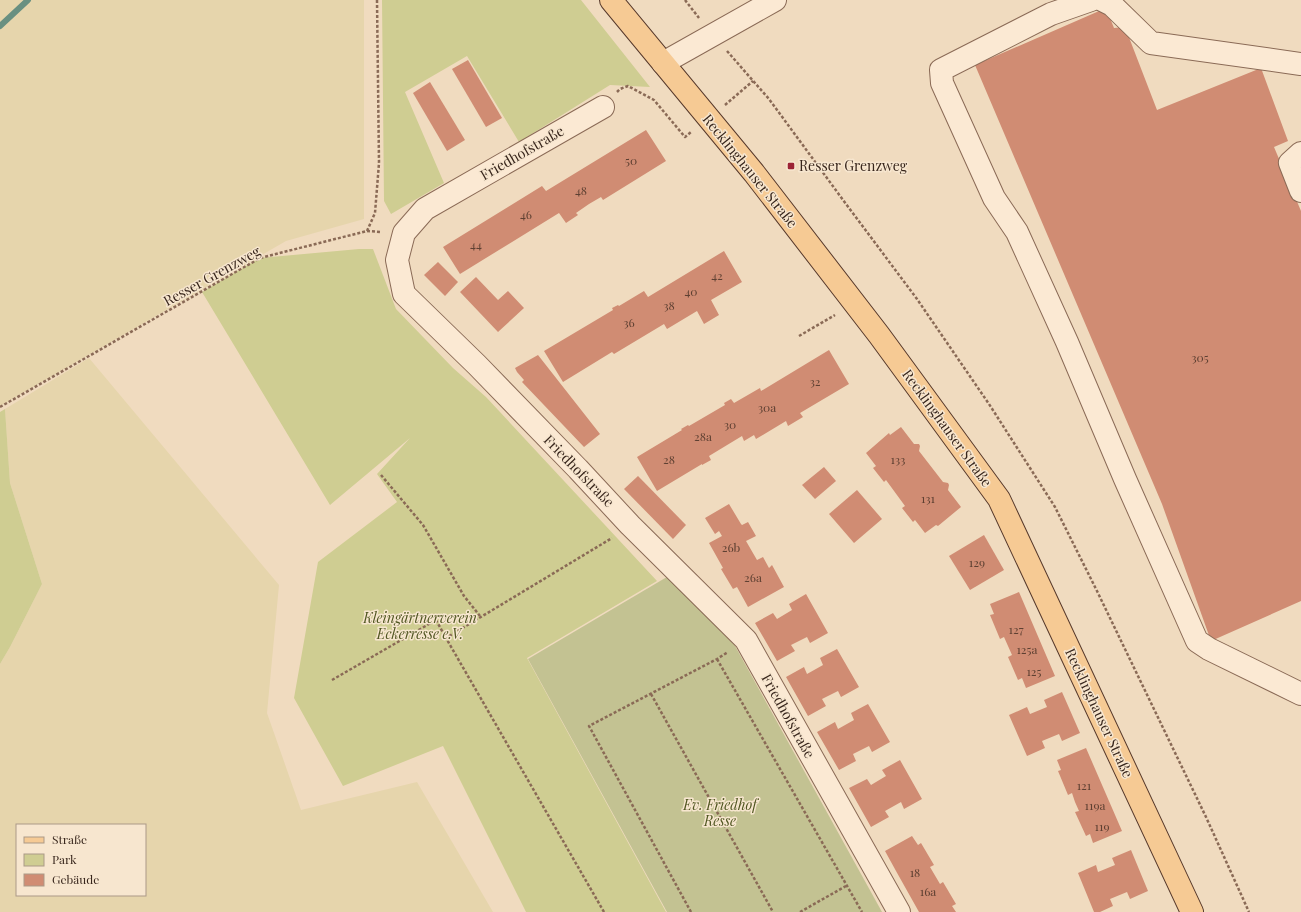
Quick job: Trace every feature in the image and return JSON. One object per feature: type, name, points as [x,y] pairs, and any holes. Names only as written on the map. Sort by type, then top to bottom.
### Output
[{"type":"main road","name":"Recklinghauser Straße","points":[[611,0],[754,173],[879,335],[999,499],[1192,912]]},
{"type":"street","points":[[663,63],[712,34],[775,0]]},
{"type":"street","points":[[1091,0],[1051,14],[941,70],[942,83],[994,198],[1017,232],[1067,342],[1125,479],[1197,641],[1301,694]]},
{"type":"street","points":[[1102,0],[1112,5],[1151,43],[1301,64]]},
{"type":"street","name":"Friedhofstraße","points":[[603,107],[425,209],[404,233],[397,260],[404,294],[493,382],[630,525],[746,640],[899,912]]},
{"type":"street","points":[[1301,153],[1290,163],[1301,191]]},
{"type":"path","name":"Resser Grenzweg","points":[[0,407],[260,258],[367,231],[375,213],[379,163],[377,0]]},
{"type":"path","points":[[685,0],[712,34],[769,99],[917,299],[989,404],[1055,507],[1206,817],[1249,912]]},
{"type":"path","points":[[799,336],[855,304]]},
{"type":"path","points":[[381,475],[422,525],[464,596],[480,616]]},
{"type":"path","points":[[446,638],[480,616],[612,538],[630,525]]},
{"type":"path","points":[[332,680],[436,620],[604,912]]},
{"type":"path","points":[[691,912],[589,726],[717,660],[746,640]]},
{"type":"path","points":[[717,660],[862,912]]},
{"type":"path","points":[[651,694],[773,912]]},
{"type":"path","points":[[800,912],[846,886]]},
{"type":"shaded area","points":[[0,0],[364,0],[364,219],[286,241],[0,406]]},
{"type":"shaded area","points":[[89,358],[279,585],[267,713],[301,810],[417,782],[493,912],[0,912],[0,664],[42,584],[10,483],[5,409]]},
{"type":"green space","points":[[382,0],[581,0],[650,87],[610,85],[519,142],[467,56],[405,92],[444,183],[391,214],[384,201]]},
{"type":"green space","name":"Kleingärtnerverein Eckerresse e.V.","points":[[373,249],[396,309],[453,368],[486,397],[657,581],[527,658],[666,912],[526,912],[443,746],[343,786],[294,698],[318,562],[397,502],[377,474],[410,438],[330,505],[202,292],[260,258]]},
{"type":"green space","points":[[5,409],[10,483],[42,584],[0,664],[0,412]]},
{"type":"green space","name":"Ev. Friedhof Resse","points":[[672,574],[734,644],[882,912],[667,912],[528,659]]},
{"type":"building","points":[[1106,8],[1114,28],[1125,27],[1157,110],[1261,68],[1288,141],[1274,147],[1301,211],[1301,601],[1211,641],[1162,504],[975,65]]},
{"type":"building","points":[[468,60],[502,118],[486,127],[452,69]]},
{"type":"building","points":[[430,82],[465,140],[447,151],[413,93]]},
{"type":"building","points":[[646,130],[666,161],[603,200],[601,197],[589,204],[576,213],[578,215],[566,223],[559,213],[460,274],[443,247],[542,186],[546,191]]},
{"type":"building","points":[[724,251],[742,282],[711,300],[719,315],[704,324],[697,311],[667,329],[664,324],[614,354],[612,352],[563,382],[544,351],[613,310],[612,308],[618,305],[619,306],[644,291],[648,297]]},
{"type":"building","points":[[438,262],[458,282],[445,296],[424,275]]},
{"type":"building","points":[[476,277],[498,300],[508,291],[524,308],[498,332],[460,292]]},
{"type":"building","points":[[829,350],[849,384],[800,413],[803,417],[788,426],[786,421],[756,439],[754,435],[744,441],[742,436],[709,456],[711,460],[657,491],[637,457],[682,430],[681,429],[725,405],[724,403],[731,399],[734,403],[760,388],[761,391]]},
{"type":"building","points":[[538,355],[600,434],[584,447],[522,382],[524,380],[515,368]]},
{"type":"building","points":[[901,427],[914,444],[919,444],[919,451],[943,482],[948,483],[948,490],[961,507],[938,526],[936,525],[925,533],[915,520],[913,522],[902,508],[905,506],[886,480],[884,482],[873,468],[876,466],[866,453],[889,433],[890,435]]},
{"type":"building","points":[[824,467],[836,481],[815,499],[802,485]]},
{"type":"building","points":[[638,476],[686,525],[673,539],[624,489]]},
{"type":"building","points":[[857,490],[882,519],[854,543],[829,514]]},
{"type":"building","points":[[729,504],[741,524],[742,525],[748,522],[756,536],[746,541],[757,560],[763,557],[769,568],[772,565],[784,587],[748,607],[737,587],[733,589],[721,569],[723,568],[709,543],[722,536],[719,531],[715,534],[705,518]]},
{"type":"building","points":[[984,535],[1004,570],[970,590],[949,556]]},
{"type":"building","points":[[1019,592],[1055,676],[1026,688],[1022,678],[1018,680],[1008,657],[1012,655],[1004,637],[1000,639],[990,615],[994,614],[990,604]]},
{"type":"building","points":[[806,594],[828,633],[810,643],[807,637],[791,645],[795,651],[777,661],[755,623],[773,613],[777,619],[792,610],[789,604]]},
{"type":"building","points":[[837,649],[859,687],[841,697],[838,691],[822,699],[826,706],[808,716],[786,677],[804,667],[807,674],[823,665],[820,658]]},
{"type":"building","points":[[1062,692],[1080,733],[1062,741],[1059,734],[1042,741],[1045,748],[1027,756],[1009,715],[1027,707],[1030,714],[1047,707],[1044,700]]},
{"type":"building","points":[[868,704],[890,742],[872,752],[869,746],[853,754],[856,761],[839,770],[817,732],[835,722],[838,729],[854,720],[851,713]]},
{"type":"building","points":[[1086,748],[1122,831],[1093,843],[1090,834],[1086,836],[1075,812],[1079,811],[1072,793],[1068,795],[1058,771],[1061,770],[1057,760]]},
{"type":"building","points":[[900,760],[922,799],[904,809],[901,802],[885,811],[889,817],[871,827],[849,788],[867,779],[871,785],[886,776],[882,770]]},
{"type":"building","points":[[912,836],[918,845],[921,843],[934,865],[930,867],[940,884],[943,882],[956,904],[952,906],[956,912],[919,912],[885,851]]},
{"type":"building","points":[[1131,850],[1148,891],[1130,899],[1127,892],[1110,899],[1113,906],[1100,912],[1094,912],[1078,873],[1096,865],[1098,872],[1115,865],[1112,858]]},
{"type":"waterway","points":[[0,26],[28,0]]},
{"type":"place","name":"Resser Grenzweg","points":[[791,166]]}]
